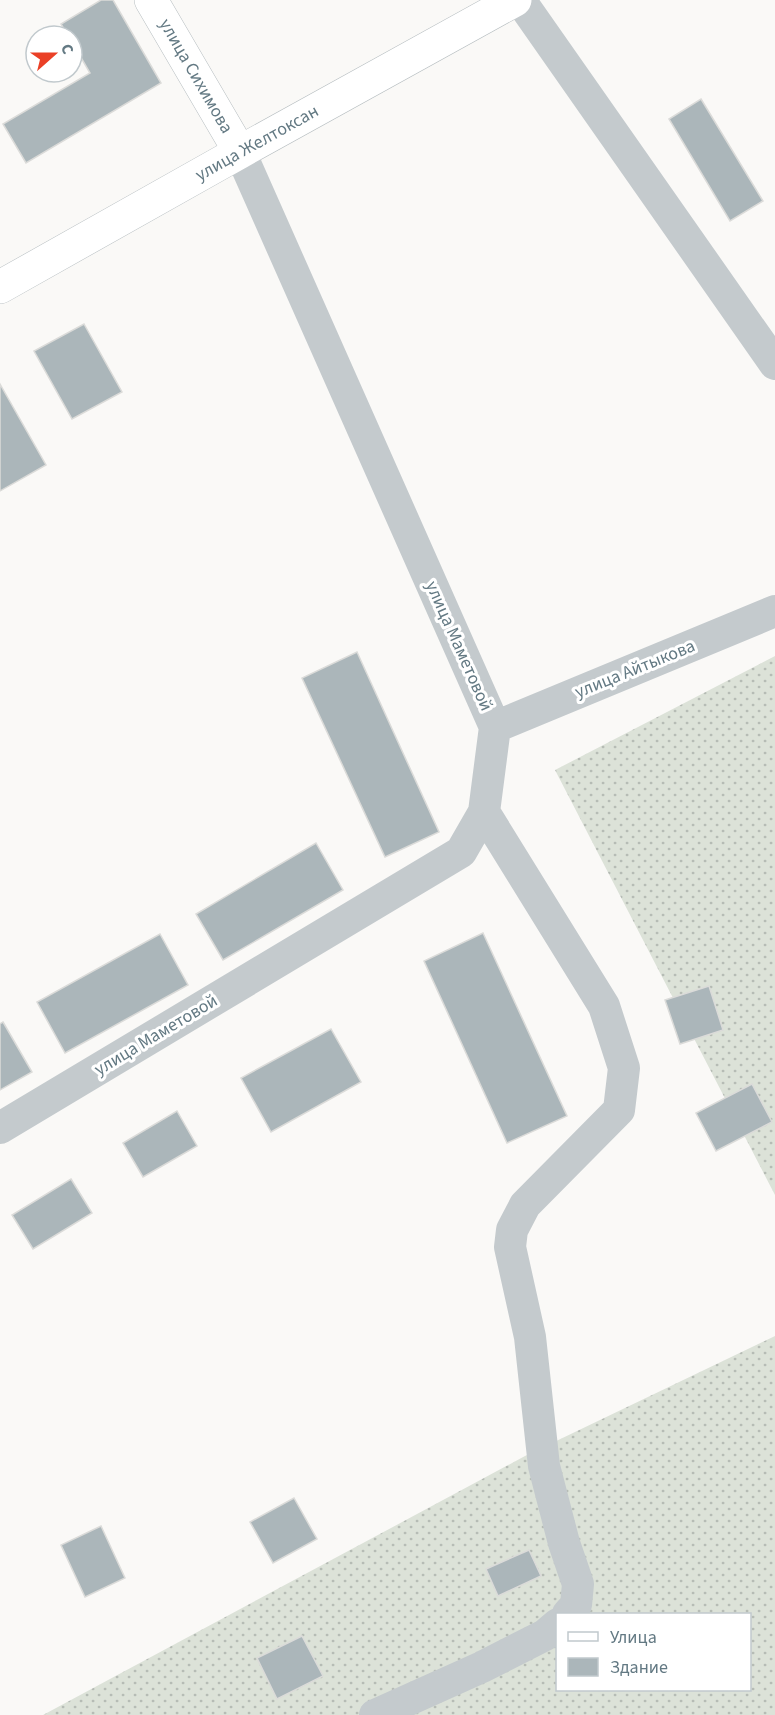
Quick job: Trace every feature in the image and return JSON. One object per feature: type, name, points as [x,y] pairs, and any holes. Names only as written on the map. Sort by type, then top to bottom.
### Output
[{"type":"street","name":"улица Сихимова","points":[[151,0],[240,152]]},
{"type":"street","name":"улица Желтоксан","points":[[0,287],[515,0]]},
{"type":"street","points":[[520,0],[775,364]]},
{"type":"street","name":"улица Маметовой","points":[[0,1128],[461,852],[484,812],[495,727],[240,152]]},
{"type":"street","name":"улица Айтыкова","points":[[495,727],[775,611]]},
{"type":"street","points":[[484,812],[604,1005],[624,1068],[619,1110],[525,1205],[512,1230],[510,1247],[530,1337],[544,1466],[564,1543],[578,1584],[576,1605],[569,1613]]},
{"type":"street","points":[[375,1715],[545,1635],[556,1626]]},
{"type":"shaded area","points":[[775,656],[775,1195],[555,770]]},
{"type":"shaded area","points":[[775,1336],[775,1715],[43,1715],[525,1456]]},
{"type":"building","points":[[101,0],[113,0],[161,83],[26,163],[3,124],[71,84],[84,84],[84,77],[90,73],[84,63],[84,24],[61,24]]},
{"type":"building","points":[[701,99],[763,201],[730,221],[669,119]]},
{"type":"building","points":[[84,324],[122,392],[72,419],[34,351]]},
{"type":"building","points":[[0,384],[46,465],[0,491]]},
{"type":"building","points":[[357,652],[439,832],[385,857],[302,678]]},
{"type":"building","points":[[316,843],[343,890],[223,960],[196,914]]},
{"type":"building","points":[[483,933],[567,1116],[507,1143],[424,961]]},
{"type":"building","points":[[160,934],[188,985],[65,1053],[37,1002]]},
{"type":"building","points":[[709,986],[723,1030],[680,1044],[665,1000]]},
{"type":"building","points":[[3,1022],[32,1072],[0,1090],[0,1024]]},
{"type":"building","points":[[331,1029],[361,1082],[271,1132],[241,1078]]},
{"type":"building","points":[[752,1084],[772,1122],[716,1151],[696,1113]]},
{"type":"building","points":[[177,1111],[197,1146],[143,1177],[123,1143]]},
{"type":"building","points":[[71,1179],[92,1213],[33,1249],[12,1215]]},
{"type":"building","points":[[294,1498],[317,1539],[273,1563],[250,1522]]},
{"type":"building","points":[[101,1526],[125,1578],[85,1597],[61,1545]]},
{"type":"building","points":[[529,1550],[541,1576],[498,1596],[486,1569]]},
{"type":"building","points":[[302,1636],[323,1676],[277,1699],[257,1658]]}]
